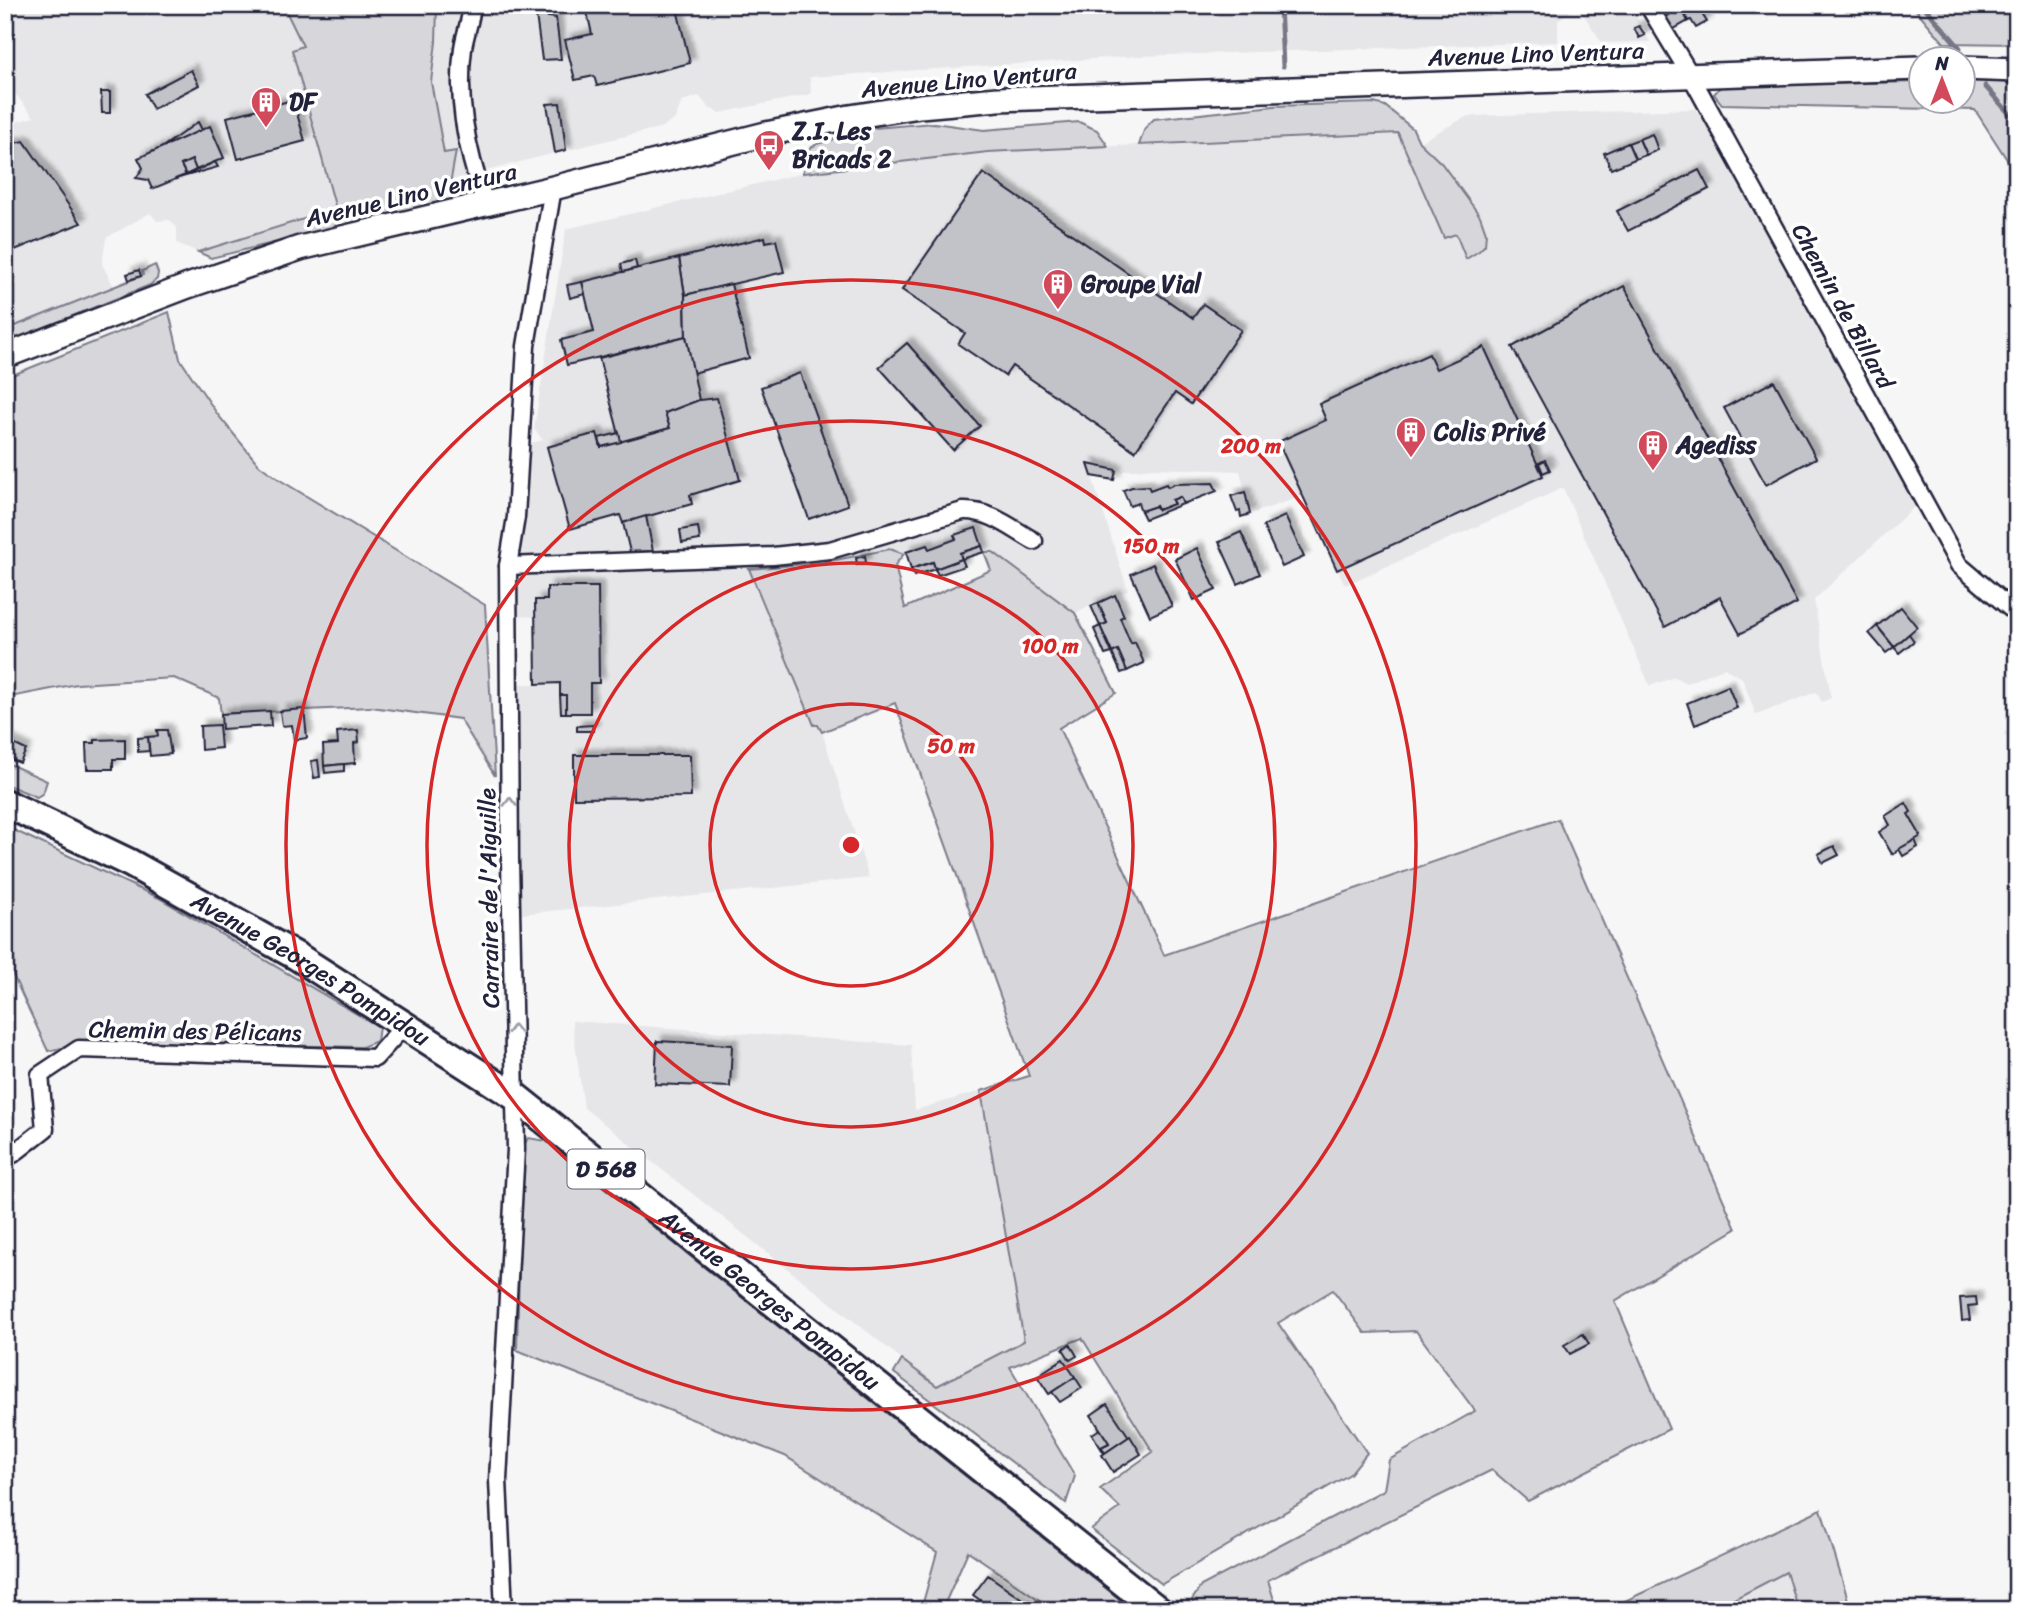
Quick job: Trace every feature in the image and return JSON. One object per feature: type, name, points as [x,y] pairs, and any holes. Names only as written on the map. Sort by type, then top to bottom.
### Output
[{"type":"main road","name":"Avenue Lino Ventura","points":[[8,355],[188,286],[300,248],[766,134],[920,106],[998,99],[1906,68]]},
{"type":"main road","points":[[1976,68],[2017,69]]},
{"type":"main road","name":"Avenue Georges Pompidou","points":[[5,803],[130,863],[298,957],[516,1097],[1158,1610]]},
{"type":"street","name":"Chemin de Billard","points":[[1648,5],[1691,76],[1959,565],[2017,614]]},
{"type":"street","points":[[476,6],[463,47],[460,84],[463,113],[485,203]]},
{"type":"street","name":"Carraire de l'Aiguille","points":[[504,1610],[498,1480],[516,1149],[508,566],[516,517],[526,346],[553,188]]},
{"type":"street","points":[[508,566],[773,556],[830,550],[963,511],[977,510],[1034,541]]},
{"type":"street","name":"Chemin des Pélicans","points":[[5,1157],[13,1154],[45,1129],[40,1075],[79,1049],[375,1058],[404,1026]]},
{"type":"shaded area","points":[[5,5],[1630,5],[1650,42],[1602,43],[1578,6],[1558,20],[1558,42],[1140,56],[810,77],[811,94],[720,113],[709,108],[699,96],[682,101],[675,119],[663,127],[336,210],[198,252],[177,243],[177,228],[170,220],[157,221],[150,213],[106,238],[102,264],[114,287],[5,330],[5,125],[34,117],[5,81]]},
{"type":"shaded area","points":[[283,5],[437,5],[431,82],[444,153],[456,151],[449,190],[440,202],[211,258],[198,252],[336,209],[292,50],[303,46]]},
{"type":"shaded area","points":[[1912,5],[2017,5],[2017,44],[1944,43]]},
{"type":"shaded area","points":[[1976,81],[2017,82],[2017,175],[1976,112]]},
{"type":"shaded area","points":[[1906,82],[1906,108],[1722,104],[1714,94],[1721,86]]},
{"type":"shaded area","points":[[1374,103],[1385,106],[1413,129],[1419,142],[1442,164],[1480,216],[1486,233],[1485,245],[1479,251],[1466,259],[1456,234],[1444,238],[1398,133],[1139,145],[1145,128],[1154,119],[1274,106]]},
{"type":"shaded area","points":[[1695,109],[1713,134],[1915,506],[1814,600],[1831,698],[1822,702],[1816,692],[1756,715],[1742,678],[1724,668],[1686,683],[1675,677],[1650,686],[1563,488],[1345,585],[1303,496],[1250,514],[1240,471],[1155,468],[1121,471],[1088,465],[1128,590],[1075,613],[993,552],[984,552],[976,528],[929,549],[927,545],[904,554],[890,549],[821,563],[749,569],[814,725],[818,725],[822,732],[869,878],[521,914],[519,684],[536,684],[535,617],[519,616],[518,584],[531,443],[543,440],[534,429],[566,229],[803,173],[988,152],[1402,133],[1413,129],[1419,142],[1468,116]]},
{"type":"shaded area","points":[[1079,122],[1097,130],[1108,146],[988,152],[803,173],[804,152],[817,144],[874,128],[934,123],[984,130]]},
{"type":"shaded area","points":[[155,265],[157,279],[150,285],[5,343],[5,330],[141,276],[142,271]]},
{"type":"shaded area","points":[[169,312],[180,359],[218,415],[259,465],[485,605],[495,776],[460,719],[371,707],[221,714],[219,698],[174,678],[77,684],[5,698],[5,378]]},
{"type":"shaded area","points":[[890,549],[904,554],[895,565],[905,608],[991,570],[984,552],[993,552],[1075,613],[1116,693],[1059,728],[1164,955],[1558,819],[1736,1229],[1615,1301],[1669,1429],[1528,1501],[1492,1470],[1268,1580],[1277,1610],[1195,1610],[1192,1600],[1201,1586],[1384,1490],[1389,1460],[1475,1411],[1416,1331],[1365,1333],[1333,1290],[1278,1323],[1367,1453],[1350,1474],[1162,1584],[1091,1529],[1120,1508],[1100,1489],[1153,1452],[1082,1338],[1010,1367],[1075,1476],[1066,1503],[894,1373],[902,1360],[937,1386],[1024,1341],[981,1091],[1029,1076],[895,703],[822,732],[818,725],[814,725],[749,569],[821,563]]},
{"type":"shaded area","points":[[5,762],[47,781],[43,793],[37,797],[5,784]]},
{"type":"shaded area","points":[[5,826],[159,898],[379,1027],[377,1041],[362,1047],[93,1041],[48,1051],[5,958]]},
{"type":"shaded area","points":[[572,1021],[911,1045],[915,1110],[981,1091],[1024,1341],[936,1386],[584,1108]]},
{"type":"shaded area","points":[[528,1138],[546,1141],[1133,1610],[1054,1610],[968,1551],[942,1610],[921,1610],[937,1552],[785,1456],[517,1350],[522,1149]]},
{"type":"shaded area","points":[[1821,1509],[1851,1610],[1798,1610],[1786,1572],[1713,1610],[1610,1608]]},
{"type":"shaded area","points":[[1786,1571],[1798,1610],[1713,1610]]},
{"type":"building","points":[[549,5],[548,17],[556,18],[561,59],[542,60],[536,15]]},
{"type":"building","points":[[614,5],[676,5],[690,63],[597,86],[594,76],[575,80],[565,40],[592,34],[587,12]]},
{"type":"building","points":[[1664,5],[1680,5],[1688,21],[1672,30]]},
{"type":"building","points":[[1680,5],[1705,5],[1707,10],[1702,14],[1707,22],[1696,28],[1691,20],[1688,21]]},
{"type":"building","points":[[1639,26],[1645,35],[1639,38],[1634,28]]},
{"type":"building","points":[[191,70],[199,85],[153,109],[145,94]]},
{"type":"building","points":[[101,92],[110,92],[110,113],[102,113]]},
{"type":"building","name":"DF","points":[[293,100],[305,141],[238,159],[227,117]]},
{"type":"building","points":[[560,103],[566,150],[555,153],[547,104]]},
{"type":"building","points":[[198,122],[202,130],[161,148]]},
{"type":"building","points":[[210,126],[224,158],[196,170],[192,160],[181,165],[186,175],[152,189],[148,180],[136,178],[143,168],[138,158]]},
{"type":"building","points":[[1652,134],[1658,150],[1646,155],[1639,139]]},
{"type":"building","points":[[1639,139],[1646,155],[1635,159],[1628,143]]},
{"type":"building","points":[[24,141],[81,223],[5,254],[5,145]]},
{"type":"building","points":[[1628,143],[1635,159],[1611,169],[1604,153]]},
{"type":"building","points":[[192,160],[196,170],[186,175],[181,165]]},
{"type":"building","points":[[215,162],[218,167],[175,179],[186,175]]},
{"type":"building","points":[[1699,170],[1709,189],[1628,231],[1617,211]]},
{"type":"building","name":"Groupe Vial","points":[[983,173],[1193,318],[1203,304],[1241,330],[1191,404],[1175,393],[1135,451],[1012,366],[1005,376],[958,344],[965,333],[902,290]]},
{"type":"building","points":[[765,237],[766,242],[776,240],[784,272],[685,295],[679,258]]},
{"type":"building","points":[[679,258],[685,295],[686,336],[567,365],[561,340],[594,332],[582,282]]},
{"type":"building","points":[[635,260],[637,268],[623,272],[621,264]]},
{"type":"building","points":[[139,270],[141,276],[129,280],[127,274]]},
{"type":"building","points":[[582,282],[585,294],[570,298],[567,285]]},
{"type":"building","points":[[731,284],[749,358],[693,373],[686,336],[685,295]]},
{"type":"building","name":"Agediss","points":[[1624,286],[1797,603],[1740,634],[1720,597],[1665,627],[1512,347]]},
{"type":"building","points":[[686,336],[699,400],[665,413],[670,428],[621,442],[599,358]]},
{"type":"building","points":[[907,343],[980,426],[953,450],[879,367]]},
{"type":"building","name":"Colis Privé","points":[[1484,347],[1543,476],[1337,570],[1278,442],[1326,420],[1319,404],[1429,354],[1436,369]]},
{"type":"building","points":[[800,373],[848,505],[809,519],[761,387]]},
{"type":"building","points":[[1774,381],[1816,458],[1766,485],[1724,408]]},
{"type":"building","points":[[717,398],[740,480],[690,495],[692,504],[623,523],[620,515],[570,529],[547,447],[597,433],[601,447],[670,428],[665,413],[699,400]]},
{"type":"building","points":[[619,433],[621,442],[601,447],[599,438]]},
{"type":"building","points":[[1545,460],[1550,470],[1543,473],[1539,463]]},
{"type":"building","points":[[1088,464],[1116,470],[1114,480],[1092,476]]},
{"type":"building","points":[[1213,483],[1217,491],[1183,504],[1180,497],[1172,500],[1174,504],[1158,510],[1156,506],[1141,511],[1138,503],[1130,506],[1123,490],[1148,486],[1150,490],[1166,484],[1168,487],[1174,484]]},
{"type":"building","points":[[1245,492],[1250,514],[1241,517],[1231,496]]},
{"type":"building","points":[[1180,497],[1183,504],[1145,519],[1141,511],[1156,506],[1158,510],[1174,504],[1172,500]]},
{"type":"building","points":[[646,516],[653,551],[630,552],[623,523]]},
{"type":"building","points":[[1285,516],[1304,557],[1282,567],[1263,526]]},
{"type":"building","points":[[698,527],[700,540],[682,543],[680,530]]},
{"type":"building","points":[[976,528],[982,546],[960,553],[962,559],[935,569],[933,562],[911,569],[906,552],[927,545],[929,549],[956,539],[954,535]]},
{"type":"building","points":[[1241,532],[1260,574],[1238,584],[1219,542]]},
{"type":"building","points":[[982,546],[984,552],[962,559],[960,553]]},
{"type":"building","points":[[1197,548],[1216,590],[1194,600],[1175,559]]},
{"type":"building","points":[[865,556],[866,563],[857,565],[856,558]]},
{"type":"building","points":[[962,559],[965,566],[938,575],[935,569]]},
{"type":"building","points":[[933,562],[935,569],[914,576],[911,569]]},
{"type":"building","points":[[1153,564],[1172,606],[1150,616],[1131,574]]},
{"type":"building","points":[[547,587],[598,587],[599,683],[590,683],[590,713],[566,713],[566,695],[560,695],[560,683],[536,684],[535,600],[547,600]]},
{"type":"building","points":[[1115,595],[1124,616],[1120,618],[1131,644],[1135,642],[1144,663],[1127,671],[1118,650],[1112,653],[1100,626],[1107,623],[1098,603]]},
{"type":"building","points":[[1098,603],[1107,623],[1100,626],[1091,606]]},
{"type":"building","points":[[1901,607],[1917,627],[1894,647],[1877,626]]},
{"type":"building","points":[[1100,626],[1112,653],[1105,655],[1094,629]]},
{"type":"building","points":[[1877,626],[1894,647],[1886,653],[1869,633]]},
{"type":"building","points":[[1909,634],[1914,641],[1899,653],[1894,647]]},
{"type":"building","points":[[1118,650],[1127,671],[1121,673],[1112,653]]},
{"type":"building","points":[[1728,686],[1737,708],[1695,725],[1687,703]]},
{"type":"building","points":[[560,695],[566,695],[566,713],[561,713]]},
{"type":"building","points":[[304,709],[307,738],[294,740],[292,725],[282,726],[280,711]]},
{"type":"building","points":[[270,711],[271,726],[222,729],[221,714]]},
{"type":"building","points":[[219,725],[221,748],[201,750],[200,726]]},
{"type":"building","points":[[593,725],[593,731],[577,731],[577,726]]},
{"type":"building","points":[[157,730],[167,730],[171,754],[150,756],[148,737],[158,736]]},
{"type":"building","points":[[358,730],[359,742],[354,743],[355,763],[324,766],[323,745],[338,744],[337,732]]},
{"type":"building","points":[[148,737],[149,751],[138,752],[138,738]]},
{"type":"building","points":[[125,739],[125,759],[113,759],[113,769],[87,769],[86,743]]},
{"type":"building","points":[[5,740],[26,750],[20,763],[5,757]]},
{"type":"building","points":[[574,755],[690,755],[691,797],[574,798]]},
{"type":"building","points":[[318,760],[320,777],[314,778],[311,761]]},
{"type":"building","points":[[344,764],[344,771],[325,773],[324,766]]},
{"type":"building","points":[[1906,803],[1911,812],[1908,814],[1921,836],[1892,854],[1879,832],[1890,825],[1885,816]]},
{"type":"building","points":[[1915,840],[1918,847],[1903,856],[1899,849]]},
{"type":"building","points":[[1834,846],[1839,855],[1823,863],[1818,854]]},
{"type":"building","points":[[657,1041],[732,1045],[730,1087],[655,1084]]},
{"type":"building","points":[[1976,1297],[1977,1305],[1968,1306],[1970,1320],[1962,1321],[1960,1298]]},
{"type":"building","points":[[1583,1334],[1589,1344],[1570,1354],[1564,1345]]},
{"type":"building","points":[[1070,1344],[1077,1356],[1070,1360],[1063,1349]]},
{"type":"building","points":[[1063,1359],[1075,1377],[1049,1394],[1037,1376]]},
{"type":"building","points":[[1075,1377],[1082,1388],[1060,1402],[1052,1392]]},
{"type":"building","points":[[1107,1404],[1129,1437],[1105,1453],[1101,1447],[1109,1443],[1091,1415]]},
{"type":"building","points":[[1100,1429],[1109,1443],[1101,1447],[1104,1453],[1092,1434]]},
{"type":"building","points":[[1130,1436],[1141,1454],[1113,1472],[1102,1455]]},
{"type":"building","points":[[988,1575],[1038,1610],[994,1610],[973,1595]]},
{"type":"waterway","points":[[1280,5],[1283,66]]},
{"type":"waterway","points":[[1923,5],[1958,46]]},
{"type":"waterway","points":[[1985,86],[2017,122]]},
{"type":"place","name":"DF","points":[[266,129]]},
{"type":"place","name":"Z.I. Les Bricads 2","points":[[769,172]]},
{"type":"place","name":"Groupe Vial","points":[[1058,311]]},
{"type":"place","name":"Colis Privé","points":[[1411,459]]},
{"type":"place","name":"Agediss","points":[[1653,472]]}]
